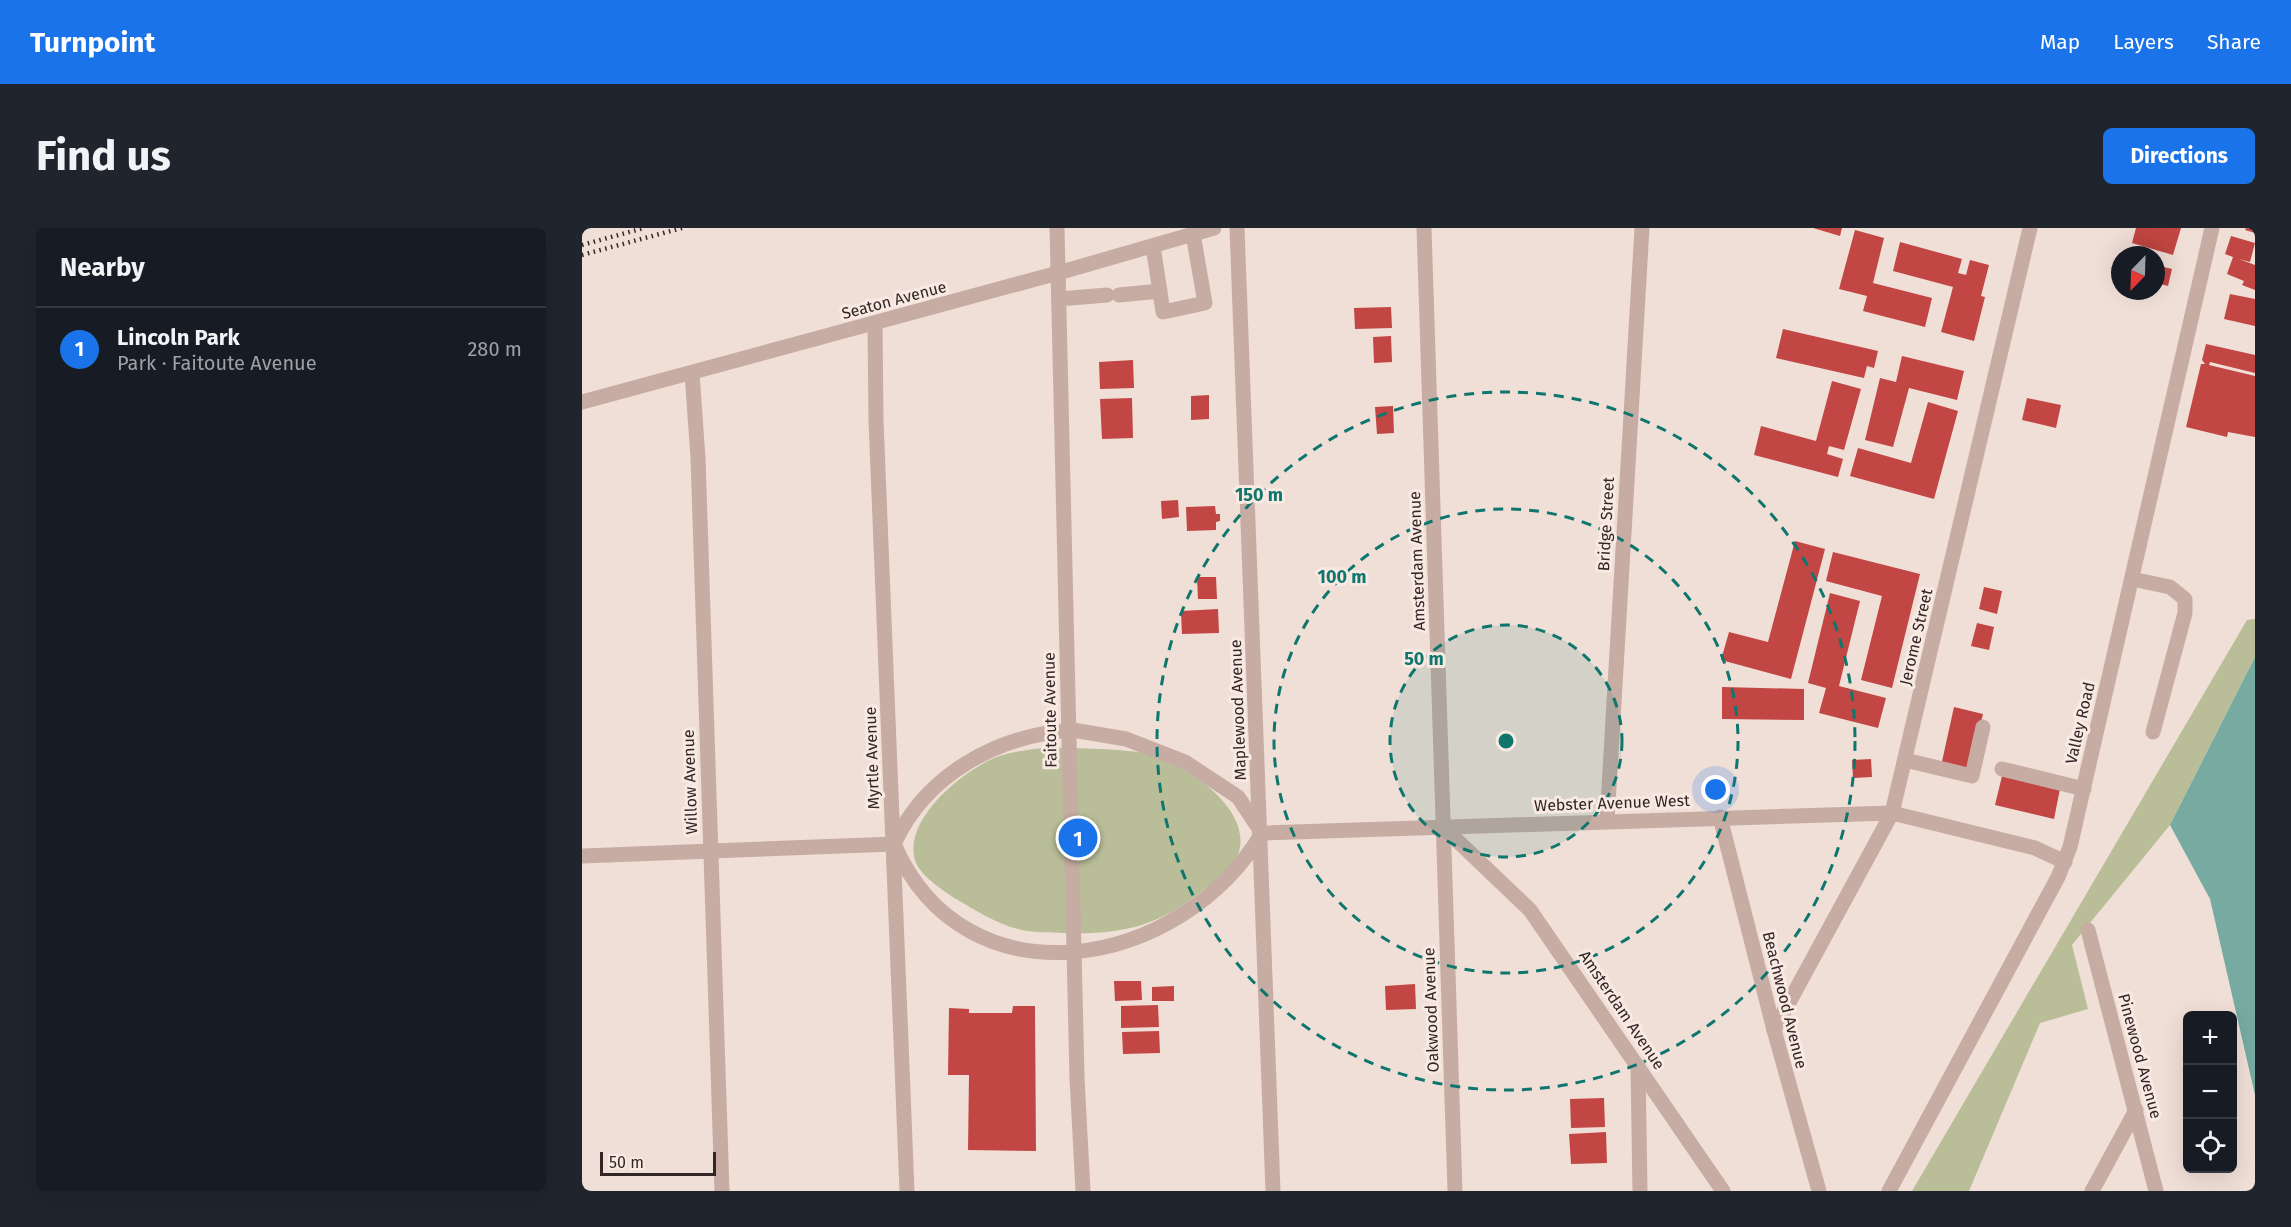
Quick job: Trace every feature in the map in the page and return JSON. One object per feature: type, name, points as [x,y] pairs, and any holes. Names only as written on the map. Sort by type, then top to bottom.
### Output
[{"type":"street","name":"Faitoute Avenue","points":[[1057,228],[1068,730],[1083,1191]]},
{"type":"street","name":"Seaton Avenue","points":[[582,402],[1058,273],[1214,228]]},
{"type":"street","name":"Maplewood Avenue","points":[[1238,228],[1262,833],[1273,1191]]},
{"type":"street","name":"Amsterdam Avenue","points":[[1424,228],[1443,827],[1530,910],[1723,1191]]},
{"type":"street","name":"Bridge Street","points":[[1607,821],[1642,228]]},
{"type":"street","name":"Jerome Street","points":[[1774,1030],[1892,813],[2030,228]]},
{"type":"street","name":"Valley Road","points":[[1889,1191],[2065,862],[2084,789],[2212,228]]},
{"type":"street","points":[[1153,246],[1163,312],[1205,303],[1193,234]]},
{"type":"street","points":[[1059,299],[1160,291]]},
{"type":"street","name":"Myrtle Avenue","points":[[875,323],[876,420],[908,1191]]},
{"type":"street","name":"Willow Avenue","points":[[692,373],[698,458],[722,1191]]},
{"type":"street","points":[[2132,579],[2170,587],[2185,599],[2185,613],[2153,732]]},
{"type":"street","points":[[1905,760],[1972,776],[1983,727]]},
{"type":"street","points":[[1068,730],[1126,739],[1185,762],[1238,797],[1262,833],[1246,859],[1230,878],[1191,910],[1146,934],[1123,942],[1074,951],[1051,952],[1015,948],[965,928],[923,894],[902,864],[894,844],[903,824],[916,806],[949,775],[967,762],[1007,742],[1068,730]]},
{"type":"street","points":[[2002,769],[2084,789]]},
{"type":"street","name":"Webster Avenue West","points":[[1262,833],[1892,813],[2035,848],[2065,862]]},
{"type":"street","name":"Beachwood Avenue","points":[[1720,817],[1774,1030],[1819,1191]]},
{"type":"street","name":"Oakwood Avenue","points":[[1443,827],[1455,1191]]},
{"type":"street","points":[[582,856],[894,844]]},
{"type":"street","name":"Pinewood Avenue","points":[[2088,930],[2156,1191]]},
{"type":"street","points":[[1638,1066],[1640,1191]]},
{"type":"street","points":[[2091,1191],[2136,1110]]},
{"type":"green space","points":[[2255,619],[2255,657],[2170,825],[2072,945],[2088,1009],[2040,1023],[1969,1191],[1912,1191],[2247,620]]},
{"type":"green space","points":[[1048,747],[1138,752],[1164,760],[1182,769],[1217,795],[1230,811],[1239,828],[1240,846],[1233,865],[1223,876],[1186,903],[1153,921],[1120,930],[1083,933],[1032,932],[1005,925],[956,899],[928,878],[916,863],[913,847],[917,831],[925,815],[937,800],[966,774],[994,758],[1014,752]]},
{"type":"water","points":[[2255,657],[2255,1095],[2210,899],[2170,825]]},
{"type":"building","points":[[1813,228],[1842,228],[1840,236]]},
{"type":"building","points":[[2136,228],[2181,228],[2173,255],[2165,253],[2165,246],[2142,246],[2132,243]]},
{"type":"building","points":[[2255,228],[2255,233],[2245,230]]},
{"type":"building","points":[[1855,230],[1884,238],[1873,283],[1932,298],[1925,327],[1863,311],[1867,296],[1839,289]]},
{"type":"building","points":[[2231,236],[2255,243],[2250,262],[2239,259],[2255,265],[2255,290],[2242,285],[2244,281],[2227,274],[2233,257],[2225,254]]},
{"type":"building","points":[[1900,242],[1962,259],[1958,273],[1966,275],[1970,260],[1989,265],[1981,296],[1985,297],[1974,341],[1941,332],[1953,287],[1893,271]]},
{"type":"building","points":[[2165,267],[2172,269],[2168,286],[2165,285]]},
{"type":"building","points":[[2230,294],[2255,299],[2255,326],[2224,319]]},
{"type":"building","points":[[1391,307],[1392,328],[1355,329],[1354,308]]},
{"type":"building","points":[[1783,329],[1878,351],[1874,368],[1867,366],[1864,378],[1776,358]]},
{"type":"building","points":[[1391,336],[1392,362],[1374,363],[1373,337]]},
{"type":"building","points":[[2206,344],[2255,355],[2255,373],[2210,362],[2209,365],[2255,376],[2255,437],[2228,432],[2227,437],[2186,427],[2201,364],[2205,364],[2202,360]]},
{"type":"building","points":[[1902,356],[1964,371],[1957,400],[1909,388],[1893,447],[1865,440],[1880,378],[1896,382]]},
{"type":"building","points":[[1133,360],[1134,388],[1100,389],[1099,362]]},
{"type":"building","points":[[1832,381],[1861,389],[1844,450],[1829,446],[1827,454],[1843,459],[1838,477],[1754,455],[1761,426],[1816,441]]},
{"type":"building","points":[[1209,395],[1209,419],[1191,420],[1191,396]]},
{"type":"building","points":[[1132,398],[1133,438],[1102,439],[1100,399]]},
{"type":"building","points":[[2027,398],[2061,405],[2056,428],[2022,420]]},
{"type":"building","points":[[1928,402],[1958,411],[1934,499],[1850,476],[1858,448],[1911,463]]},
{"type":"building","points":[[1393,406],[1394,433],[1377,434],[1375,407]]},
{"type":"building","points":[[1178,500],[1179,517],[1162,519],[1161,501]]},
{"type":"building","points":[[1215,506],[1216,514],[1220,514],[1220,521],[1216,522],[1216,530],[1187,531],[1186,507]]},
{"type":"building","points":[[1795,541],[1825,549],[1791,679],[1721,660],[1729,632],[1768,642]]},
{"type":"building","points":[[1833,552],[1920,574],[1892,688],[1861,680],[1882,596],[1826,581]]},
{"type":"building","points":[[1197,577],[1216,577],[1217,599],[1198,599]]},
{"type":"building","points":[[1984,587],[2002,591],[1997,614],[1979,609]]},
{"type":"building","points":[[1830,593],[1860,601],[1839,686],[1886,698],[1878,728],[1819,713],[1826,688],[1808,683]]},
{"type":"building","points":[[1218,609],[1219,633],[1182,634],[1181,611]]},
{"type":"building","points":[[1977,623],[1994,627],[1989,650],[1971,646]]},
{"type":"building","points":[[1722,687],[1804,689],[1804,720],[1722,719]]},
{"type":"building","points":[[1954,707],[1983,714],[1969,773],[1941,766]]},
{"type":"building","points":[[1871,759],[1872,777],[1853,778],[1852,760]]},
{"type":"building","points":[[2002,776],[2060,789],[2054,819],[1995,805]]},
{"type":"building","points":[[1114,981],[1141,981],[1142,1000],[1115,1001]]},
{"type":"building","points":[[1415,984],[1416,1009],[1386,1010],[1385,986]]},
{"type":"building","points":[[1174,986],[1174,1001],[1152,1001],[1152,987]]},
{"type":"building","points":[[1158,1005],[1159,1027],[1121,1028],[1121,1006]]},
{"type":"building","points":[[1013,1006],[1035,1006],[1036,1151],[968,1150],[969,1075],[948,1075],[949,1008],[969,1009],[969,1013],[1012,1013]]},
{"type":"building","points":[[1159,1031],[1160,1053],[1123,1054],[1122,1032]]},
{"type":"building","points":[[1604,1098],[1605,1127],[1571,1128],[1570,1099]]},
{"type":"building","points":[[1606,1132],[1607,1163],[1571,1164],[1569,1134]]},
{"type":"railway","points":[[582,245],[644,228]]},
{"type":"railway","points":[[582,255],[682,228]]},
{"type":"place","name":"Lincoln Park","points":[[1078,838]]}]
